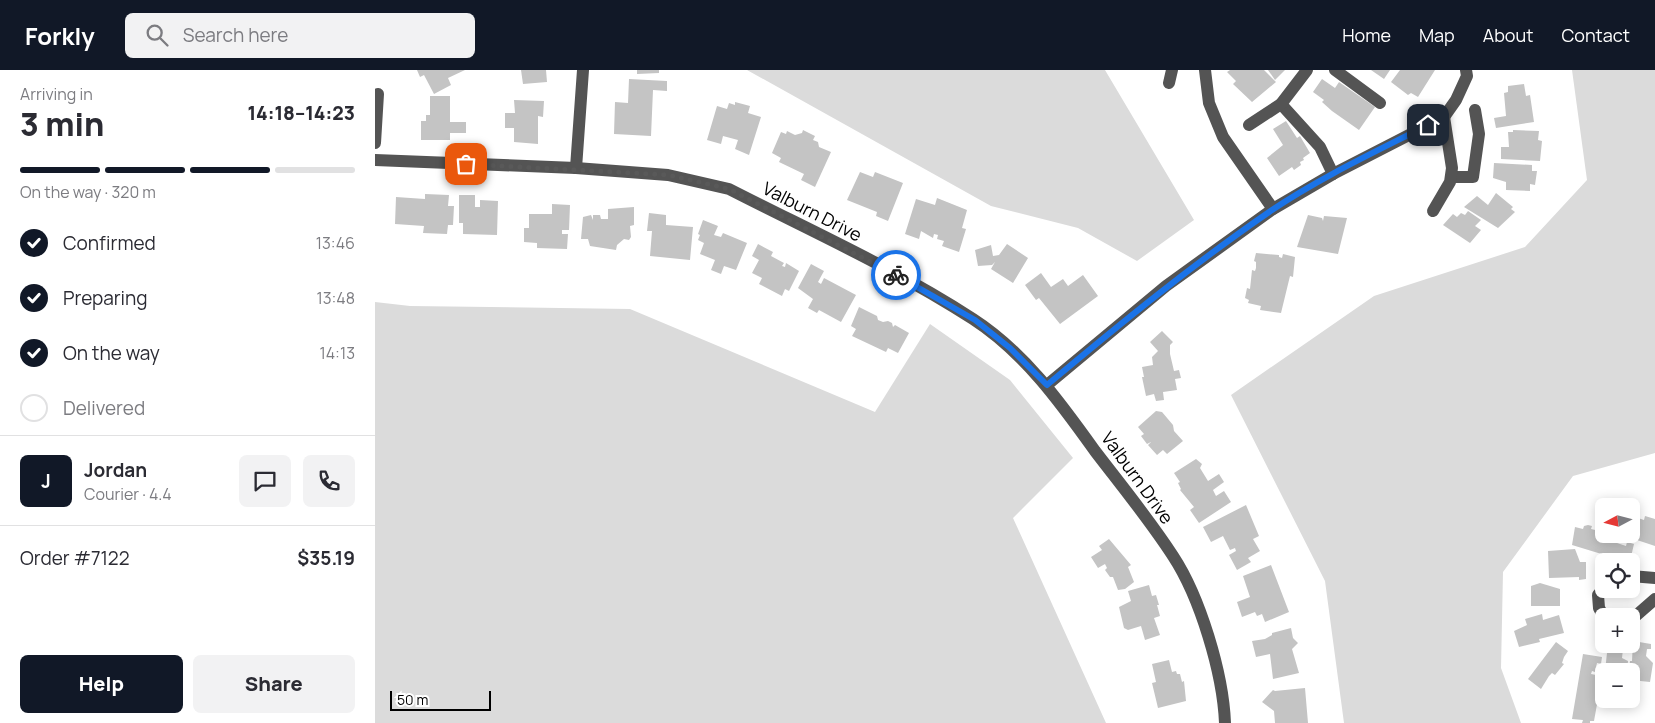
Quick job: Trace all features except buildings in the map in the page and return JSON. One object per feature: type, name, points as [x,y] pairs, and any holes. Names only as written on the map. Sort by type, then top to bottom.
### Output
[{"type":"street","points":[[576,168],[583,70]]},
{"type":"street","points":[[1169,83],[1172,70]]},
{"type":"street","points":[[1205,70],[1209,103],[1223,137],[1273,210]]},
{"type":"street","points":[[1249,125],[1281,104],[1307,70]]},
{"type":"street","points":[[1335,70],[1381,103]]},
{"type":"street","points":[[1047,385],[1166,286],[1273,210],[1333,174],[1444,117],[1456,100],[1467,76],[1466,70]]},
{"type":"street","points":[[375,143],[378,94]]},
{"type":"street","points":[[1281,104],[1320,147],[1333,174]]},
{"type":"street","points":[[1451,178],[1473,177],[1479,134],[1475,110]]},
{"type":"street","points":[[1433,211],[1451,178],[1452,168],[1444,117]]},
{"type":"street","name":"Valburn Drive","points":[[375,160],[576,168],[668,175],[729,189],[905,280],[975,320],[1010,348],[1047,385],[1174,557],[1196,604],[1214,658],[1225,707],[1225,723]]},
{"type":"street","points":[[1640,577],[1655,578]]},
{"type":"street","points":[[1640,612],[1654,600]]},
{"type":"shaded area","points":[[747,70],[1105,70],[1194,220],[1137,261],[1078,228],[991,206]]},
{"type":"shaded area","points":[[1572,70],[1655,70],[1655,453],[1573,476],[1503,572],[1501,668],[1521,723],[1344,723],[1325,581],[1231,395],[1374,296],[1525,247],[1587,180]]},
{"type":"shaded area","points":[[375,302],[410,306],[630,309],[875,412],[930,324],[1010,380],[1073,458],[1013,518],[1106,723],[375,723]]},
{"type":"way so far","points":[[466,164],[576,168],[668,175],[729,189],[896,275]]},
{"type":"route","points":[[896,275],[975,320],[1010,348],[1047,385],[1166,286],[1273,210],[1333,174],[1428,125]]}]
